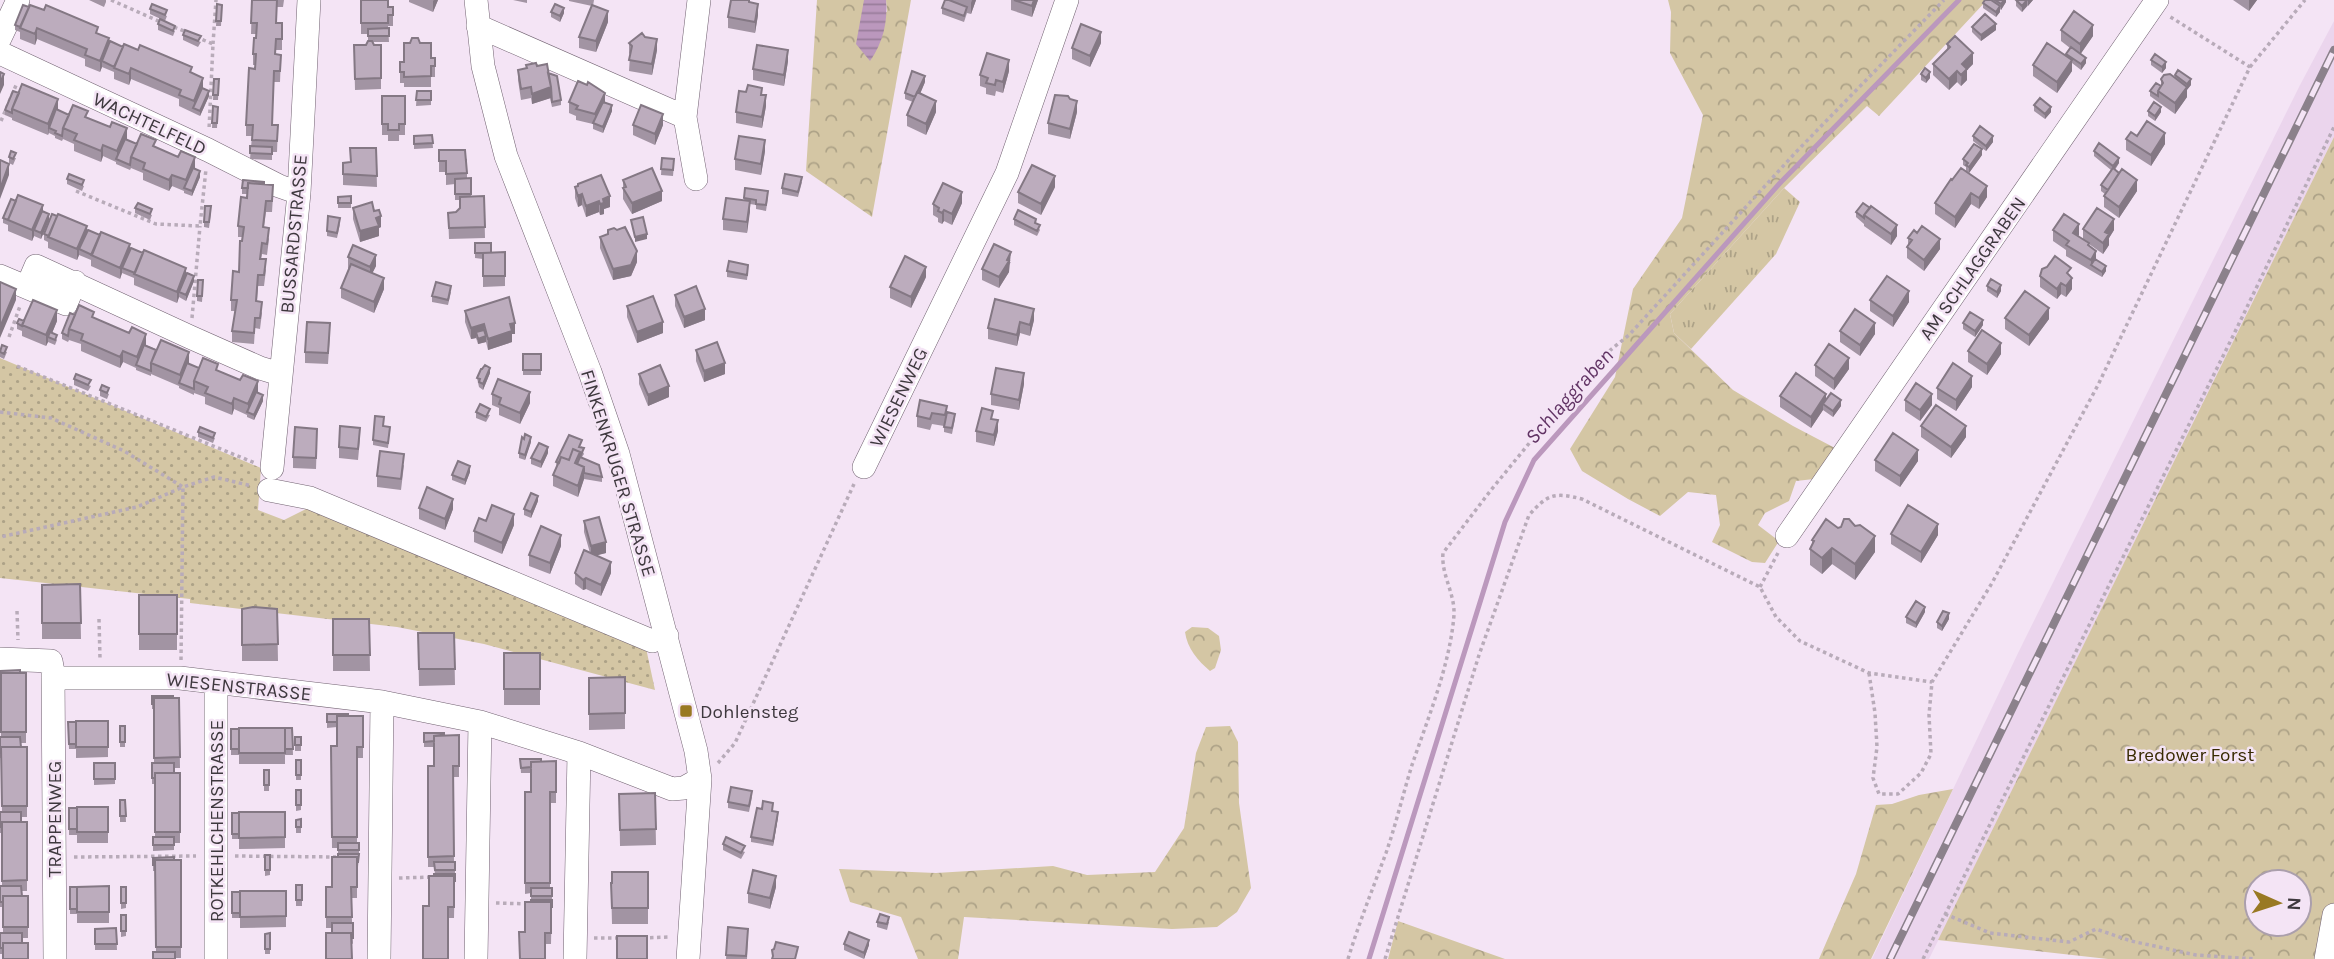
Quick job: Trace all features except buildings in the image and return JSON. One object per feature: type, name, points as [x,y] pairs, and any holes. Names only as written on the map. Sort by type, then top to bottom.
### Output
[{"type":"street","points":[[0,38],[18,0]]},
{"type":"street","name":"BUSSARDSTRASSE","points":[[270,479],[299,193],[309,0]]},
{"type":"street","name":"FINKENKRUGER STRASSE","points":[[476,0],[490,97],[506,156],[590,372],[614,442],[696,751],[700,779],[689,948]]},
{"type":"street","points":[[696,179],[685,117],[699,0]]},
{"type":"street","name":"WIESENWEG","points":[[864,467],[1007,173],[1067,0]]},
{"type":"street","name":"AM SCHLAGGRABEN","points":[[1787,536],[2155,3]]},
{"type":"street","points":[[478,26],[685,117]]},
{"type":"street","name":"WACHTELFELD","points":[[0,53],[279,186],[299,193]]},
{"type":"street","points":[[0,276],[66,304],[75,282],[190,337],[280,374]]},
{"type":"street","points":[[270,479],[652,641],[667,636]]},
{"type":"street","points":[[9,659],[51,661],[53,678]]},
{"type":"street","name":"WIESENSTRASSE","points":[[53,678],[180,678],[382,702],[480,722],[579,753],[671,789],[684,788],[700,779]]},
{"type":"street","name":"TRAPPENWEG","points":[[53,678],[55,959]]},
{"type":"street","name":"ROTKEHLCHENSTRASSE","points":[[216,682],[216,959]]},
{"type":"street","points":[[379,959],[382,702]]},
{"type":"street","points":[[476,959],[480,722]]},
{"type":"street","points":[[575,949],[579,753]]},
{"type":"street","points":[[2326,959],[2334,915]]},
{"type":"path","points":[[213,44],[216,0]]},
{"type":"path","points":[[1348,959],[1437,693],[1454,615],[1453,598],[1442,567],[1443,553],[1550,418],[1608,352],[1629,335],[1796,152],[1944,0]]},
{"type":"path","points":[[1870,673],[1877,747],[1873,778],[1879,794],[1898,794],[1921,773],[1931,754],[1929,715],[1932,682],[1992,583],[2098,385],[2250,67],[2305,0]]},
{"type":"path","points":[[2155,3],[2250,67]]},
{"type":"path","points":[[1,121],[24,64]]},
{"type":"path","points":[[1923,959],[2233,337],[2334,127]]},
{"type":"path","points":[[190,337],[200,226]]},
{"type":"path","points":[[9,337],[27,288]]},
{"type":"path","points":[[17,366],[261,466],[270,479]]},
{"type":"path","points":[[0,412],[51,418],[124,451],[183,487]]},
{"type":"path","name":"WIESENWEG","points":[[700,779],[735,743],[864,467]]},
{"type":"path","points":[[0,537],[137,508],[183,487],[214,477],[270,479]]},
{"type":"path","points":[[180,678],[183,487]]},
{"type":"path","points":[[1385,959],[1479,655],[1529,515],[1543,499],[1560,493],[1582,499],[1760,587],[1776,617],[1800,641],[1870,673],[1932,682]]},
{"type":"path","points":[[1760,587],[1787,536]]},
{"type":"path","points":[[9,659],[18,611]]},
{"type":"path","points":[[99,619],[100,678]]},
{"type":"path","points":[[55,857],[339,858]]},
{"type":"path","points":[[379,878],[435,877]]},
{"type":"path","points":[[476,903],[539,904]]},
{"type":"path","points":[[1945,914],[1990,933],[2068,942],[2096,929],[2131,941],[2196,955],[2255,959]]},
{"type":"path","points":[[575,949],[624,938]]},
{"type":"path","points":[[637,938],[689,948]]},
{"type":"shaded area","points":[[864,0],[886,0],[884,32],[870,61],[856,44]]},
{"type":"shaded area","points":[[2334,21],[2334,137],[1929,959],[1872,959],[2019,651]]},
{"type":"green space","points":[[817,0],[864,0],[864,8],[887,12],[886,0],[911,0],[872,217],[806,171]]},
{"type":"green space","points":[[1668,0],[1987,0],[1879,116],[1867,106],[1784,188],[1670,314],[1674,333],[1733,390],[1835,448],[1814,479],[1796,481],[1789,501],[1765,513],[1758,525],[1779,541],[1765,563],[1752,562],[1712,542],[1720,525],[1716,495],[1688,492],[1660,516],[1582,471],[1570,449],[1615,377],[1633,289],[1682,218],[1703,115],[1670,53],[1671,12]]},
{"type":"green space","name":"Bredower Forst","points":[[2334,137],[2334,959],[2108,959],[1938,940]]},
{"type":"green space","points":[[1784,188],[1800,202],[1776,254],[1691,349],[1674,333],[1670,314]]},
{"type":"green space","points":[[0,358],[261,468],[258,510],[284,520],[312,506],[646,648],[655,690],[484,644],[397,627],[190,603],[190,599],[0,578]]},
{"type":"green space","points":[[1192,627],[1208,628],[1219,636],[1221,650],[1215,668],[1210,671],[1197,658],[1188,643],[1185,632]]},
{"type":"green space","points":[[1230,726],[1238,742],[1239,803],[1251,888],[1237,912],[1217,927],[1172,929],[964,917],[958,959],[918,959],[901,917],[850,902],[839,869],[936,873],[1053,866],[1087,875],[1155,872],[1184,828],[1196,753],[1206,727]]},
{"type":"green space","points":[[1953,789],[1871,959],[1819,959],[1856,874],[1876,805],[1892,804],[1919,795]]},
{"type":"green space","points":[[1398,921],[1505,959],[1388,959]]},
{"type":"waterway","name":"Schlaggraben","points":[[1369,959],[1505,522],[1534,460],[1780,183],[1959,0]]},
{"type":"railway","points":[[1890,959],[2334,50]]},
{"type":"place","name":"Dohlensteg","points":[[686,711]]}]
